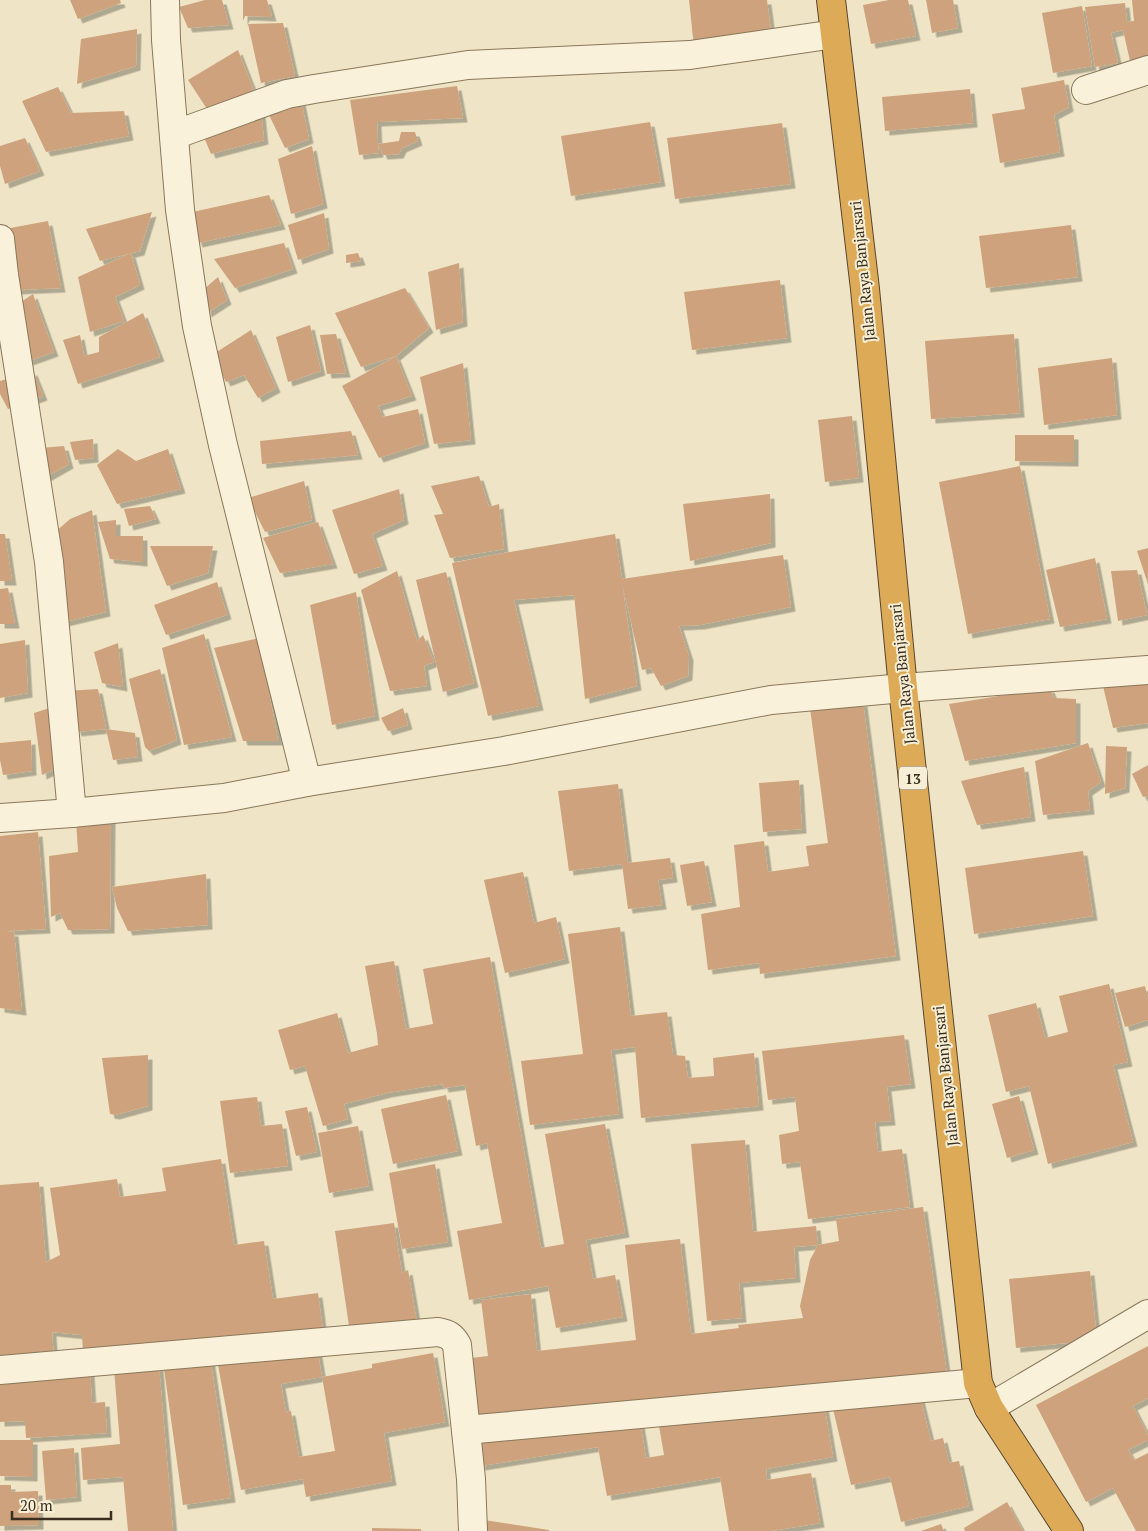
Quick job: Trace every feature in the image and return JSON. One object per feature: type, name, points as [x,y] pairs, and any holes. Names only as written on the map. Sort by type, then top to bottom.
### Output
[{"type":"highway","name":"Jalan Raya Banjarsari","points":[[831,0],[865,289],[903,688],[978,1383],[989,1408],[1069,1531]]},
{"type":"street","points":[[165,0],[166,40],[180,210],[197,326],[307,782]]},
{"type":"street","points":[[174,135],[287,94],[314,88],[468,65],[690,55],[835,34]]},
{"type":"street","points":[[1086,90],[1148,70]]},
{"type":"street","points":[[0,239],[8,352],[49,562],[72,813]]},
{"type":"street","points":[[0,818],[224,798],[307,782],[504,751],[772,700],[903,688],[1148,670]]},
{"type":"street","points":[[989,1408],[1148,1314]]},
{"type":"street","points":[[0,1370],[438,1332],[447,1334],[453,1337],[457,1345],[471,1479],[474,1531]]},
{"type":"street","points":[[467,1440],[978,1383]]},
{"type":"building","points":[[70,0],[120,0],[121,3],[78,19]]},
{"type":"building","points":[[205,0],[222,0],[229,25],[188,28],[179,7]]},
{"type":"building","points":[[243,0],[267,0],[272,17],[245,16],[243,21]]},
{"type":"building","points":[[689,0],[767,0],[772,39],[694,47]]},
{"type":"building","points":[[889,0],[908,0],[916,36],[871,44],[863,5]]},
{"type":"building","points":[[926,0],[953,0],[958,28],[932,33]]},
{"type":"building","points":[[1132,0],[1148,0],[1148,59],[1130,61],[1123,30],[1111,33],[1118,63],[1095,67],[1085,7],[1125,3],[1127,22],[1134,21]]},
{"type":"building","points":[[1082,6],[1092,66],[1053,73],[1042,13]]},
{"type":"building","points":[[283,23],[295,76],[261,83],[248,24]]},
{"type":"building","points":[[137,29],[136,66],[77,84],[81,39]]},
{"type":"building","points":[[238,50],[257,99],[211,115],[188,80]]},
{"type":"building","points":[[1064,80],[1069,107],[1054,115],[1060,152],[1000,163],[992,114],[1025,109],[1021,88]]},
{"type":"building","points":[[457,86],[463,118],[377,122],[379,153],[359,155],[350,100]]},
{"type":"building","points":[[58,87],[71,113],[124,111],[129,136],[46,152],[22,101]]},
{"type":"building","points":[[970,89],[973,123],[885,131],[882,97]]},
{"type":"building","points":[[301,100],[309,139],[285,148],[269,115]]},
{"type":"building","points":[[261,112],[264,140],[211,154],[199,125]]},
{"type":"building","points":[[650,122],[661,182],[571,196],[561,136]]},
{"type":"building","points":[[782,123],[791,184],[675,199],[667,138]]},
{"type":"building","points":[[401,132],[415,132],[418,141],[402,148],[399,154],[383,155],[378,144],[399,141]]},
{"type":"building","points":[[25,138],[40,171],[5,184],[0,166],[0,146]]},
{"type":"building","points":[[312,146],[323,204],[291,214],[278,159]]},
{"type":"building","points":[[269,195],[281,225],[198,243],[188,213]]},
{"type":"building","points":[[152,212],[140,251],[100,261],[86,229]]},
{"type":"building","points":[[324,213],[329,249],[298,260],[288,225]]},
{"type":"building","points":[[48,221],[61,288],[16,290],[5,229]]},
{"type":"building","points":[[1071,225],[1078,277],[986,288],[979,236]]},
{"type":"building","points":[[284,243],[293,269],[235,288],[214,259]]},
{"type":"building","points":[[131,253],[140,285],[115,297],[124,321],[90,332],[78,277]]},
{"type":"building","points":[[358,253],[361,261],[346,263],[346,255]]},
{"type":"building","points":[[459,263],[463,322],[436,330],[428,272]]},
{"type":"building","points":[[218,277],[227,300],[207,313],[203,290]]},
{"type":"building","points":[[780,280],[787,338],[692,350],[684,292]]},
{"type":"building","points":[[405,288],[429,328],[396,356],[361,367],[335,313]]},
{"type":"building","points":[[33,294],[54,352],[26,362],[0,316]]},
{"type":"building","points":[[143,313],[160,357],[78,384],[63,340],[80,335],[84,356],[99,352],[99,337]]},
{"type":"building","points":[[310,325],[321,371],[288,382],[276,337]]},
{"type":"building","points":[[251,330],[276,388],[258,398],[244,375],[226,382],[212,355]]},
{"type":"building","points":[[336,334],[346,373],[327,374],[320,335]]},
{"type":"building","points":[[1014,334],[1020,413],[931,419],[925,341]]},
{"type":"building","points":[[396,356],[412,396],[378,406],[383,417],[418,409],[425,443],[379,458],[342,386]]},
{"type":"building","points":[[1112,358],[1117,415],[1044,425],[1038,368]]},
{"type":"building","points":[[463,363],[471,440],[434,444],[420,377]]},
{"type":"building","points":[[33,371],[43,396],[8,409],[0,394],[0,381]]},
{"type":"building","points":[[852,416],[859,478],[825,482],[818,420]]},
{"type":"building","points":[[351,431],[358,455],[262,464],[260,441]]},
{"type":"building","points":[[1015,435],[1074,435],[1074,462],[1015,461]]},
{"type":"building","points":[[93,439],[94,458],[75,460],[70,442]]},
{"type":"building","points":[[64,446],[69,464],[46,477],[41,448]]},
{"type":"building","points":[[118,449],[136,461],[168,449],[181,489],[117,504],[97,465]]},
{"type":"building","points":[[1020,466],[1050,619],[968,634],[939,482]]},
{"type":"building","points":[[479,476],[489,507],[499,504],[504,549],[450,558],[434,515],[443,514],[431,486]]},
{"type":"building","points":[[304,481],[312,520],[265,532],[248,498]]},
{"type":"building","points":[[399,489],[404,520],[372,534],[383,566],[354,574],[332,510]]},
{"type":"building","points":[[770,494],[771,543],[690,561],[683,504]]},
{"type":"building","points":[[150,506],[156,519],[129,526],[124,509]]},
{"type":"building","points":[[92,510],[106,612],[64,622],[46,540],[70,519]]},
{"type":"building","points":[[116,520],[116,536],[143,536],[143,562],[110,559],[98,522]]},
{"type":"building","points":[[318,522],[333,564],[280,573],[263,538]]},
{"type":"building","points":[[0,534],[5,534],[12,581],[0,581]]},
{"type":"building","points":[[615,534],[622,579],[783,555],[791,607],[700,625],[679,626],[689,656],[688,676],[661,686],[651,668],[642,670],[622,583],[637,686],[585,699],[574,595],[514,600],[539,706],[488,716],[452,563]]},
{"type":"building","points":[[150,546],[213,546],[208,573],[167,586]]},
{"type":"building","points":[[1148,548],[1148,584],[1137,551]]},
{"type":"building","points":[[1095,558],[1107,619],[1060,627],[1046,570]]},
{"type":"building","points":[[1137,570],[1147,615],[1118,621],[1111,571]]},
{"type":"building","points":[[397,571],[417,641],[423,635],[434,662],[424,666],[427,686],[390,691],[361,590]]},
{"type":"building","points":[[446,572],[474,683],[443,692],[416,580]]},
{"type":"building","points":[[217,582],[227,615],[166,635],[154,605]]},
{"type":"building","points":[[8,588],[15,624],[0,624],[0,589]]},
{"type":"building","points":[[356,592],[375,716],[332,725],[310,605]]},
{"type":"building","points":[[204,634],[232,737],[184,745],[162,648]]},
{"type":"building","points":[[259,638],[278,741],[243,741],[214,648]]},
{"type":"building","points":[[25,640],[28,693],[0,698],[0,644]]},
{"type":"building","points":[[118,643],[123,687],[102,683],[94,652]]},
{"type":"building","points":[[160,669],[177,740],[149,751],[145,747],[129,679]]},
{"type":"building","points":[[1148,678],[1148,723],[1113,728],[1102,682]]},
{"type":"building","points":[[1050,688],[1054,698],[1076,699],[1076,743],[965,761],[949,704]]},
{"type":"building","points":[[98,689],[106,729],[77,732],[66,691]]},
{"type":"building","points":[[863,702],[896,956],[760,974],[759,963],[708,970],[701,914],[740,907],[734,845],[764,841],[768,872],[809,866],[806,846],[828,843],[810,708]]},
{"type":"building","points":[[62,704],[76,759],[42,775],[34,713]]},
{"type":"building","points":[[403,708],[408,725],[388,731],[381,718]]},
{"type":"building","points":[[106,729],[135,733],[138,757],[113,760]]},
{"type":"building","points":[[31,740],[32,771],[3,775],[0,760],[0,743]]},
{"type":"building","points":[[1088,743],[1101,782],[1088,791],[1090,810],[1043,815],[1035,761]]},
{"type":"building","points":[[1106,746],[1127,747],[1125,788],[1105,794]]},
{"type":"building","points":[[1148,765],[1148,796],[1143,797],[1132,774]]},
{"type":"building","points":[[1024,767],[1031,817],[977,825],[961,781]]},
{"type":"building","points":[[799,780],[802,829],[763,832],[759,783]]},
{"type":"building","points":[[618,784],[628,863],[670,858],[673,878],[658,880],[662,905],[628,909],[622,864],[569,871],[558,791]]},
{"type":"building","points":[[111,816],[110,929],[68,930],[60,913],[51,917],[49,856],[78,852],[76,820]]},
{"type":"building","points":[[38,832],[46,929],[5,931],[14,932],[22,1011],[0,1008],[0,836]]},
{"type":"building","points":[[1083,851],[1093,916],[974,934],[965,868]]},
{"type":"building","points":[[704,861],[712,902],[687,906],[680,865]]},
{"type":"building","points":[[523,872],[534,923],[556,917],[565,959],[505,973],[484,880]]},
{"type":"building","points":[[206,874],[208,925],[128,931],[117,908],[112,887]]},
{"type":"building","points":[[620,927],[631,1016],[667,1012],[673,1055],[685,1056],[688,1078],[714,1076],[713,1058],[754,1053],[759,1106],[641,1118],[635,1047],[611,1050],[619,1114],[530,1125],[521,1061],[583,1054],[568,934]]},
{"type":"building","points":[[490,957],[541,1248],[564,1244],[545,1134],[605,1124],[625,1233],[586,1240],[593,1279],[615,1275],[623,1317],[556,1328],[548,1286],[469,1300],[457,1231],[502,1223],[487,1143],[476,1146],[465,1085],[444,1088],[443,1084],[387,1093],[344,1104],[348,1119],[323,1126],[305,1066],[290,1070],[278,1030],[337,1013],[348,1053],[378,1045],[365,966],[394,961],[406,1029],[433,1024],[423,969]]},
{"type":"building","points":[[1109,984],[1128,1062],[1113,1065],[1133,1142],[1048,1164],[1029,1086],[1006,1092],[988,1015],[1036,1003],[1045,1038],[1068,1032],[1059,996]]},
{"type":"building","points":[[1145,986],[1148,999],[1148,1020],[1125,1027],[1115,993]]},
{"type":"building","points":[[904,1035],[911,1084],[887,1087],[891,1121],[875,1122],[878,1152],[902,1149],[910,1207],[808,1219],[800,1162],[782,1164],[779,1135],[799,1131],[795,1097],[768,1100],[762,1051]]},
{"type":"building","points":[[148,1055],[148,1106],[115,1115],[110,1114],[102,1058]]},
{"type":"building","points":[[446,1095],[458,1151],[393,1164],[381,1109]]},
{"type":"building","points":[[1019,1096],[1034,1150],[1007,1158],[992,1104]]},
{"type":"building","points":[[257,1097],[261,1126],[282,1124],[288,1166],[230,1173],[220,1101]]},
{"type":"building","points":[[307,1107],[317,1152],[296,1156],[285,1111]]},
{"type":"building","points":[[358,1126],[369,1186],[329,1193],[318,1133]]},
{"type":"building","points":[[745,1140],[753,1232],[816,1226],[818,1245],[794,1247],[796,1278],[739,1283],[742,1318],[707,1321],[691,1144]]},
{"type":"building","points":[[221,1159],[234,1245],[264,1241],[273,1299],[318,1293],[323,1331],[83,1353],[82,1335],[52,1332],[54,1359],[0,1363],[0,1185],[39,1182],[46,1262],[60,1255],[50,1188],[117,1179],[120,1197],[166,1191],[162,1168]]},
{"type":"building","points":[[435,1164],[448,1242],[402,1249],[389,1173]]},
{"type":"building","points":[[923,1207],[947,1375],[478,1425],[471,1358],[488,1356],[481,1300],[531,1294],[537,1351],[636,1340],[625,1245],[680,1239],[691,1334],[739,1328],[738,1325],[803,1318],[800,1306],[810,1260],[818,1245],[839,1241],[836,1219]]},
{"type":"building","points":[[394,1223],[402,1273],[408,1270],[417,1323],[350,1333],[335,1231]]},
{"type":"building","points":[[1090,1271],[1097,1340],[1016,1348],[1009,1279]]},
{"type":"building","points":[[1148,1346],[1148,1398],[1133,1406],[1148,1435],[1148,1440],[1128,1450],[1134,1460],[1148,1453],[1148,1531],[1136,1531],[1113,1488],[1086,1502],[1036,1405]]},
{"type":"building","points":[[317,1347],[322,1377],[372,1368],[372,1364],[433,1353],[445,1422],[384,1433],[392,1481],[306,1497],[303,1479],[241,1490],[218,1365]],"holes":[[[322,1377],[335,1451],[299,1457],[291,1411],[286,1412],[281,1384]]]},
{"type":"building","points":[[210,1356],[231,1498],[183,1505],[163,1362]]},
{"type":"building","points":[[159,1366],[173,1531],[128,1531],[123,1477],[83,1480],[81,1448],[120,1444],[114,1369]]},
{"type":"building","points":[[90,1371],[92,1403],[105,1402],[107,1433],[26,1438],[25,1421],[0,1422],[0,1377]]},
{"type":"building","points":[[918,1389],[931,1441],[943,1438],[949,1463],[959,1461],[969,1506],[901,1522],[890,1477],[851,1485],[833,1409]]},
{"type":"building","points":[[823,1398],[833,1457],[766,1469],[767,1480],[811,1473],[820,1523],[771,1531],[729,1531],[720,1477],[607,1496],[598,1447],[481,1466],[477,1443],[639,1416],[646,1458],[664,1455],[659,1426]]},
{"type":"building","points":[[0,1440],[33,1440],[33,1477],[0,1476]]},
{"type":"building","points":[[74,1448],[77,1497],[46,1500],[42,1451]]},
{"type":"building","points":[[0,1485],[11,1485],[11,1492],[38,1491],[39,1525],[0,1526]]},
{"type":"building","points":[[1007,1502],[1023,1531],[965,1531],[964,1528]]},
{"type":"building","points":[[484,1520],[549,1530],[549,1531],[483,1531]]},
{"type":"building","points":[[941,1524],[944,1531],[921,1531]]},
{"type":"building","points":[[372,1528],[421,1529],[421,1531],[372,1531]]}]
